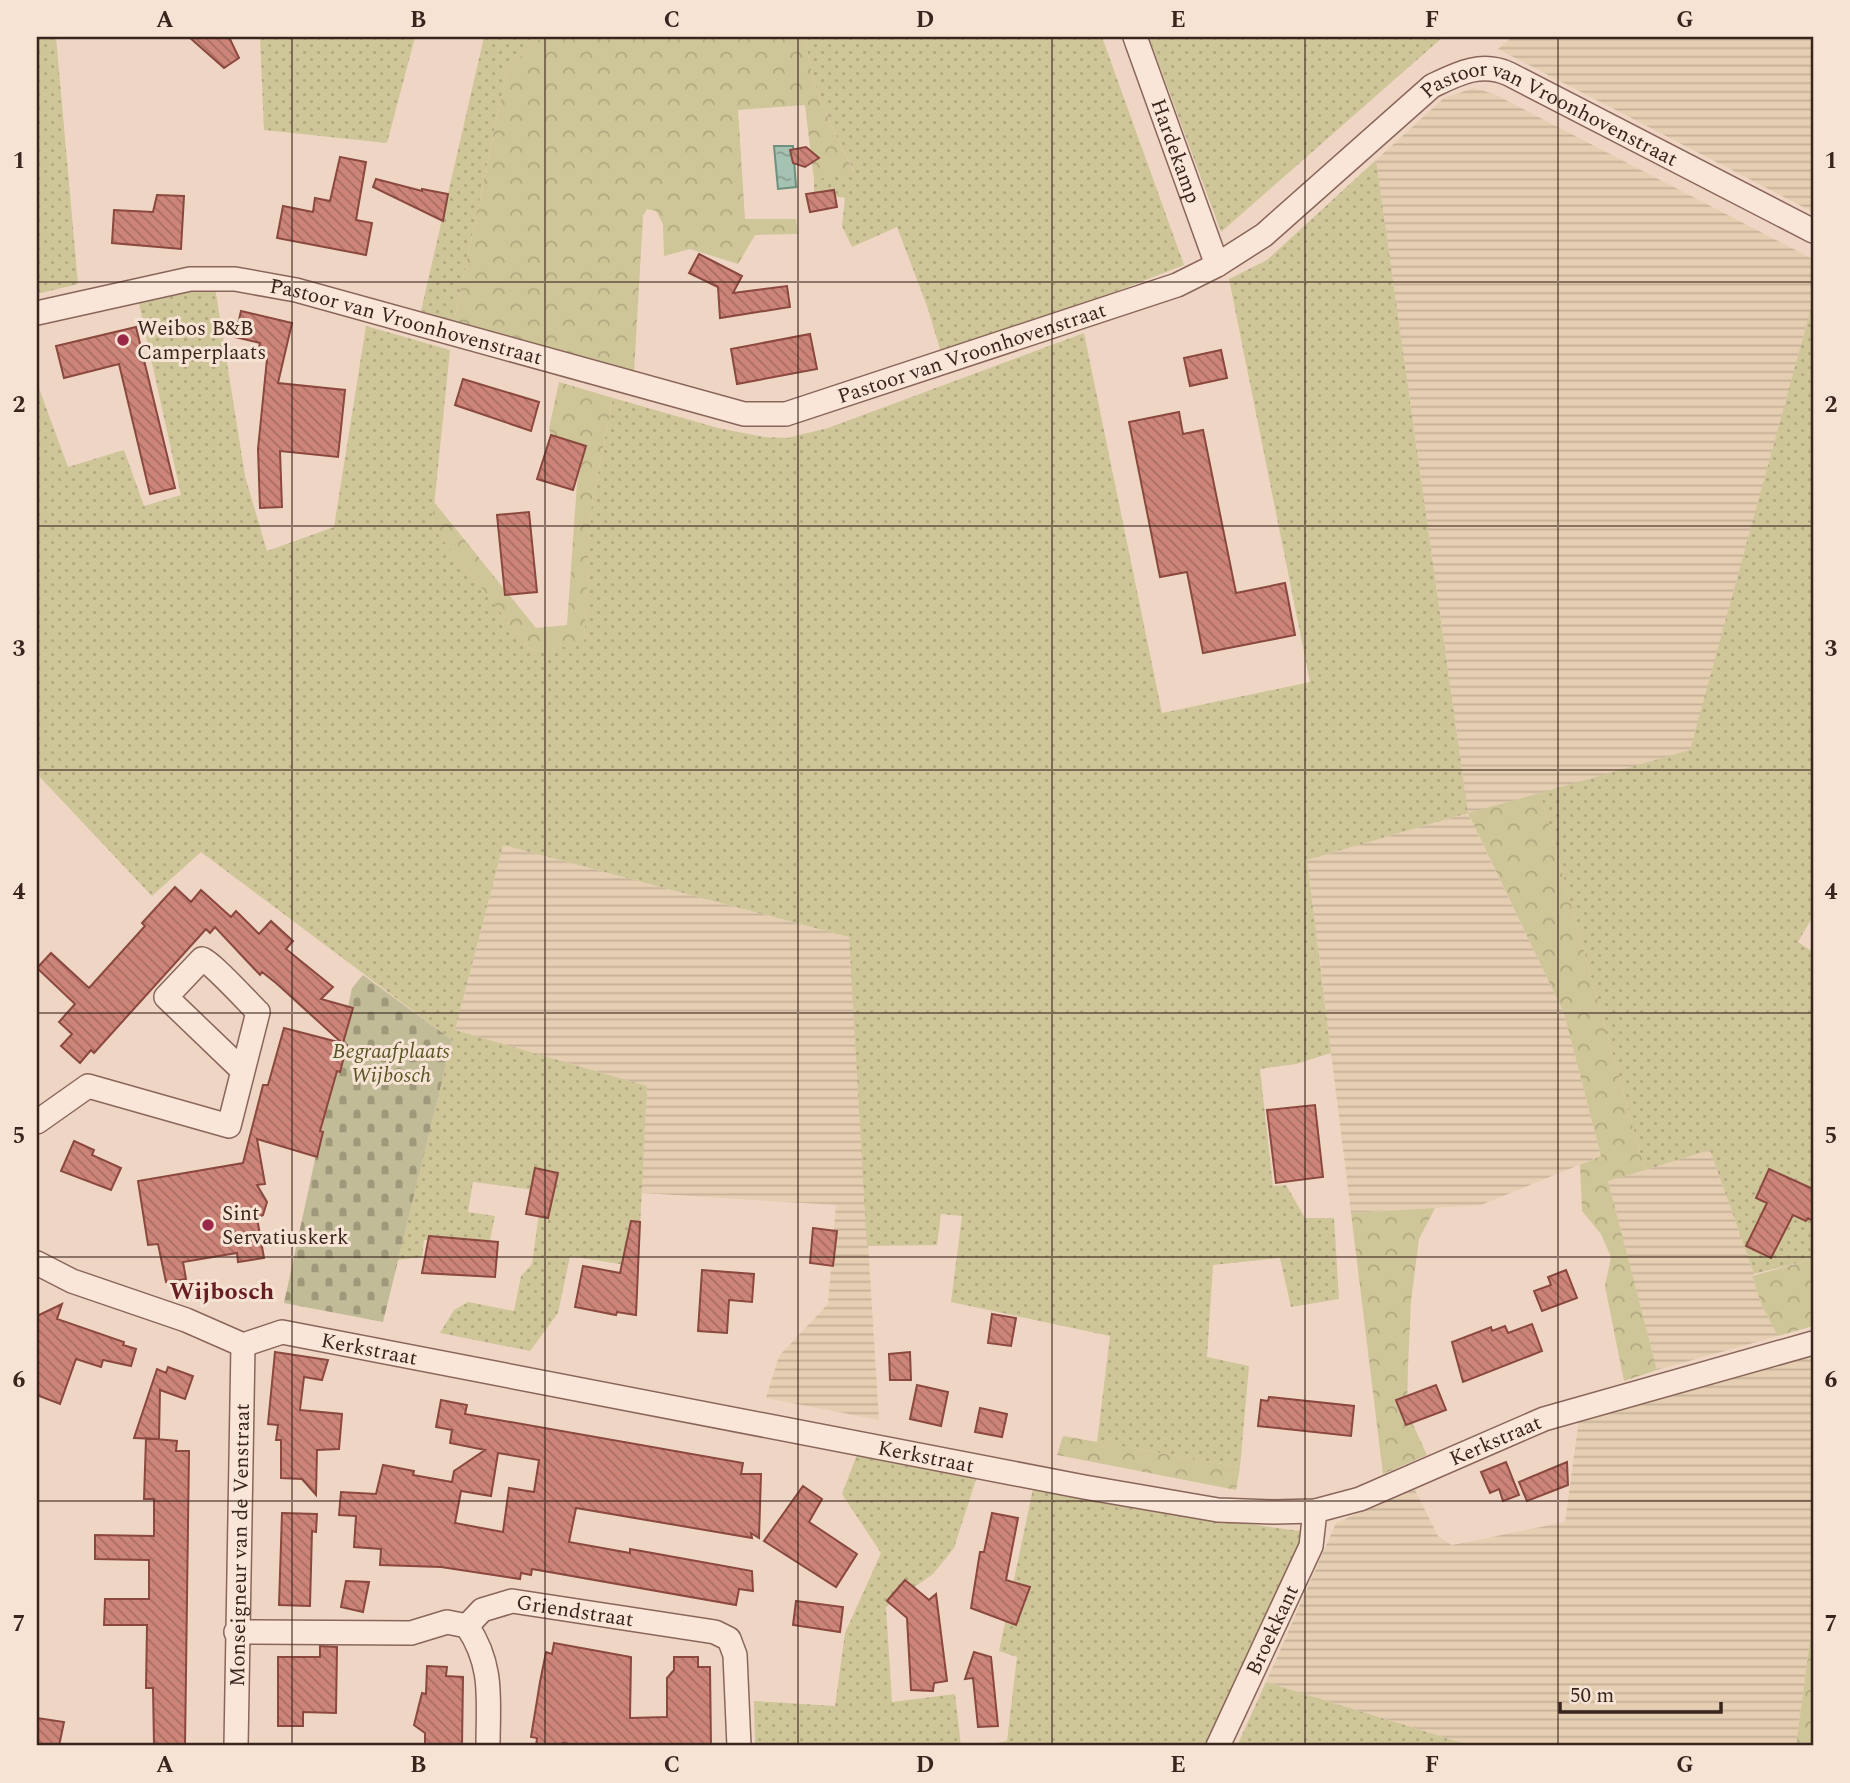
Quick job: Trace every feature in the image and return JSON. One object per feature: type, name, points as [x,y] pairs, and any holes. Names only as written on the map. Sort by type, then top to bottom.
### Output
[{"type":"street","name":"Hardekamp","points":[[1135,37],[1217,265]]},
{"type":"street","name":"Pastoor van Vroonhovenstraat","points":[[37,313],[190,279],[235,279],[296,290],[744,414],[786,414],[1177,285],[1217,265],[1264,235],[1432,86],[1461,72],[1487,67],[1509,74],[1813,232]]},
{"type":"street","points":[[37,1122],[88,1086],[229,1126],[258,1012],[219,975],[212,963],[202,959],[166,997],[242,1070]]},
{"type":"street","points":[[37,1263],[72,1281],[186,1320],[243,1345]]},
{"type":"street","name":"Kerkstraat","points":[[243,1345],[282,1332],[1157,1500],[1219,1510],[1315,1511],[1381,1492],[1544,1419],[1813,1343]]},
{"type":"street","name":"Monseigneur van de Venstraat","points":[[236,1746],[243,1345]]},
{"type":"street","name":"Broekkant","points":[[1219,1746],[1311,1546],[1315,1511]]},
{"type":"street","name":"Griendstraat","points":[[467,1626],[482,1610],[512,1601],[715,1632],[729,1639],[735,1655],[739,1746]]},
{"type":"street","points":[[236,1632],[411,1633],[447,1622],[467,1626],[480,1645],[488,1674],[488,1746]]},
{"type":"shaded area","points":[[1512,37],[1813,37],[1813,212],[1498,49]]},
{"type":"shaded area","points":[[1474,88],[1494,94],[1813,259],[1813,301],[1690,751],[1468,814],[1564,1013],[1601,1156],[1481,1205],[1351,1213],[1307,860],[1468,813],[1376,160],[1444,98]]},
{"type":"shaded area","points":[[503,845],[849,937],[879,1420],[766,1398],[779,1356],[828,1304],[836,1205],[641,1193],[647,1086],[455,1030]]},
{"type":"shaded area","points":[[1710,1150],[1754,1274],[1752,1276],[1762,1306],[1778,1336],[1657,1370],[1608,1181]]},
{"type":"shaded area","points":[[1813,1350],[1813,1618],[1796,1746],[1472,1746],[1266,1682],[1336,1523],[1414,1488],[1438,1536],[1452,1545],[1565,1522],[1579,1419]]},
{"type":"green space","points":[[37,37],[56,37],[78,284],[37,294]]},
{"type":"green space","points":[[260,37],[415,37],[387,143],[264,130]]},
{"type":"green space","points":[[484,37],[541,37],[507,70],[454,321],[421,311]]},
{"type":"green space","points":[[541,37],[805,37],[817,91],[854,172],[814,180],[805,105],[738,110],[745,219],[796,219],[798,234],[755,235],[738,264],[690,249],[664,256],[663,224],[656,211],[647,209],[643,216],[634,373],[454,321],[507,70]]},
{"type":"green space","points":[[805,37],[1102,37],[1184,265],[943,359],[927,306],[897,227],[852,247],[842,226],[845,198],[814,193],[814,180],[854,171],[817,90]]},
{"type":"green space","points":[[1149,37],[1443,37],[1221,232]]},
{"type":"green space","points":[[1376,160],[1468,813],[1307,860],[1331,1053],[1296,1064],[1260,1069],[1273,1186],[1286,1185],[1305,1218],[1334,1218],[1339,1299],[1291,1307],[1280,1258],[1213,1265],[1207,1357],[1249,1366],[1240,1467],[1097,1442],[1110,1336],[951,1302],[962,1216],[941,1214],[937,1245],[867,1246],[849,937],[503,845],[455,1030],[647,1086],[638,1267],[570,1256],[558,1313],[530,1351],[440,1333],[454,1310],[468,1302],[514,1311],[521,1276],[532,1264],[542,1191],[473,1182],[468,1212],[495,1216],[490,1240],[424,1240],[422,1257],[398,1260],[452,1040],[201,852],[152,896],[37,774],[37,383],[68,467],[124,450],[144,506],[181,495],[138,299],[215,287],[245,476],[267,551],[334,527],[366,326],[450,350],[432,526],[530,649],[537,651],[584,643],[591,509],[613,398],[718,428],[764,437],[787,438],[828,428],[1084,333],[1162,713],[1310,682],[1229,279],[1267,260]]},
{"type":"green space","points":[[1813,301],[1813,916],[1798,942],[1813,952],[1813,1259],[1754,1274],[1710,1150],[1645,1170],[1540,793],[1690,750]]},
{"type":"green space","points":[[559,382],[613,398],[591,509],[584,644],[537,651],[530,649],[432,526],[434,502],[536,628],[567,625],[577,484],[585,449],[552,440],[549,428]]},
{"type":"green space","points":[[1540,793],[1645,1170],[1608,1181],[1657,1370],[1624,1381],[1605,1286],[1611,1257],[1601,1234],[1582,1211],[1580,1165],[1601,1156],[1564,1013],[1468,813]]},
{"type":"green space","name":"Begraafplaats Wijbosch","points":[[363,975],[452,1040],[383,1322],[284,1303],[352,988]]},
{"type":"green space","points":[[1435,1208],[1419,1239],[1411,1301],[1408,1366],[1407,1412],[1427,1455],[1383,1474],[1351,1213]]},
{"type":"green space","points":[[1813,1259],[1813,1326],[1778,1336],[1762,1306],[1752,1276]]},
{"type":"green space","points":[[1063,1436],[1240,1467],[1236,1490],[1057,1455]]},
{"type":"green space","points":[[859,1449],[978,1473],[954,1548],[933,1574],[886,1607],[892,1702],[955,1694],[961,1746],[755,1746],[754,1701],[835,1706],[845,1633],[881,1553],[842,1494]]},
{"type":"green space","points":[[1034,1484],[1227,1521],[1300,1531],[1300,1540],[1208,1746],[977,1746],[1007,1741],[1017,1657],[999,1651]]},
{"type":"green space","points":[[1813,1618],[1813,1746],[1796,1746]]},
{"type":"green space","points":[[1266,1682],[1472,1746],[1237,1746]]},
{"type":"water","points":[[774,146],[793,146],[796,187],[778,189]]},
{"type":"building","points":[[189,37],[229,37],[239,58],[224,68]]},
{"type":"building","points":[[806,147],[819,158],[805,167],[793,163],[790,150]]},
{"type":"building","points":[[340,157],[366,162],[356,220],[372,223],[366,255],[277,238],[283,206],[313,212],[315,198],[330,201]]},
{"type":"building","points":[[376,179],[422,191],[448,194],[443,221],[373,187]]},
{"type":"building","points":[[834,190],[837,207],[810,212],[806,194]]},
{"type":"building","points":[[157,195],[184,196],[181,249],[112,243],[114,210],[153,212]]},
{"type":"building","points":[[699,254],[742,276],[733,293],[787,286],[790,307],[720,318],[718,287],[689,273]]},
{"type":"building","points":[[241,311],[292,323],[278,383],[345,390],[338,457],[280,451],[282,507],[260,508],[258,449],[267,359],[257,356],[260,343],[235,337]]},
{"type":"building","points":[[136,327],[175,488],[150,494],[119,364],[64,378],[56,346]]},
{"type":"building","points":[[810,334],[817,369],[737,384],[731,349]]},
{"type":"building","points":[[1221,350],[1227,378],[1190,386],[1184,358]]},
{"type":"building","points":[[463,379],[539,402],[531,431],[455,405]]},
{"type":"building","points":[[1179,412],[1183,434],[1203,430],[1236,593],[1285,583],[1295,635],[1203,653],[1187,572],[1160,577],[1129,422]]},
{"type":"building","points":[[551,435],[586,446],[573,490],[537,479]]},
{"type":"building","points":[[529,512],[537,592],[505,595],[497,515]]},
{"type":"building","points":[[175,887],[191,902],[201,890],[231,917],[236,911],[259,934],[271,921],[293,941],[286,949],[333,987],[321,999],[353,1008],[343,1043],[347,1045],[340,1072],[337,1071],[320,1131],[323,1132],[317,1157],[257,1139],[265,1184],[257,1185],[267,1202],[263,1215],[257,1218],[264,1258],[238,1262],[237,1253],[183,1262],[186,1279],[166,1282],[158,1244],[148,1245],[138,1181],[243,1163],[263,1085],[268,1085],[284,1028],[342,1043],[276,983],[262,972],[260,975],[215,927],[210,933],[206,929],[94,1053],[91,1050],[80,1063],[61,1046],[72,1034],[59,1022],[75,1004],[37,968],[51,953],[89,988],[145,926],[142,923]]},
{"type":"building","points":[[1315,1105],[1323,1177],[1276,1183],[1267,1110]]},
{"type":"building","points":[[74,1141],[94,1150],[92,1155],[121,1168],[111,1190],[61,1171]]},
{"type":"building","points":[[535,1168],[558,1173],[548,1218],[526,1214]]},
{"type":"building","points":[[1769,1169],[1813,1189],[1813,1221],[1793,1215],[1771,1258],[1746,1246],[1767,1203],[1756,1198]]},
{"type":"building","points":[[631,1221],[640,1222],[636,1315],[617,1312],[616,1315],[575,1307],[583,1266],[620,1273]]},
{"type":"building","points":[[813,1228],[837,1231],[833,1266],[810,1263]]},
{"type":"building","points":[[429,1236],[498,1242],[495,1277],[422,1273]]},
{"type":"building","points":[[702,1270],[754,1274],[752,1302],[729,1300],[727,1333],[698,1331]]},
{"type":"building","points":[[1566,1270],[1577,1298],[1542,1311],[1534,1291],[1551,1285],[1548,1277]]},
{"type":"building","points":[[62,1304],[57,1319],[124,1342],[123,1345],[136,1349],[131,1366],[103,1360],[101,1367],[76,1359],[60,1404],[37,1395],[37,1316]]},
{"type":"building","points":[[992,1314],[1016,1318],[1011,1346],[988,1343]]},
{"type":"building","points":[[1532,1324],[1542,1351],[1463,1382],[1452,1342],[1491,1327],[1492,1331],[1505,1326],[1508,1333]]},
{"type":"building","points":[[275,1352],[328,1360],[322,1380],[304,1377],[300,1410],[342,1414],[339,1449],[317,1450],[316,1495],[302,1479],[281,1478],[281,1440],[276,1440],[278,1425],[268,1424]]},
{"type":"building","points":[[910,1352],[911,1380],[890,1380],[889,1354]]},
{"type":"building","points":[[168,1367],[193,1376],[185,1399],[160,1390],[159,1439],[134,1438],[157,1369],[166,1373]]},
{"type":"building","points":[[917,1385],[948,1392],[941,1426],[910,1419]]},
{"type":"building","points":[[1436,1385],[1446,1410],[1406,1425],[1396,1400]]},
{"type":"building","points":[[1269,1397],[1354,1406],[1351,1436],[1258,1426],[1261,1400],[1268,1401]]},
{"type":"building","points":[[441,1400],[467,1405],[465,1414],[743,1463],[741,1474],[761,1474],[759,1538],[751,1533],[752,1538],[576,1508],[569,1542],[630,1553],[630,1549],[752,1571],[753,1591],[739,1589],[736,1605],[532,1569],[531,1575],[521,1573],[520,1579],[441,1567],[380,1565],[381,1549],[354,1547],[356,1516],[339,1515],[341,1492],[376,1494],[383,1465],[414,1471],[413,1475],[452,1482],[454,1471],[485,1450],[450,1443],[452,1430],[436,1427]],"holes":[[[498,1453],[539,1460],[534,1492],[509,1488],[503,1532],[455,1523],[461,1491],[491,1496]]]},
{"type":"building","points":[[980,1408],[1007,1414],[1002,1437],[975,1432]]},
{"type":"building","points":[[146,1438],[177,1441],[176,1451],[189,1451],[185,1746],[154,1746],[153,1688],[146,1688],[147,1625],[104,1625],[105,1599],[149,1599],[149,1560],[95,1559],[95,1535],[154,1536],[154,1499],[144,1499]]},
{"type":"building","points":[[1506,1462],[1519,1495],[1503,1501],[1499,1489],[1490,1493],[1481,1472]]},
{"type":"building","points":[[1567,1462],[1568,1485],[1527,1501],[1519,1482]]},
{"type":"building","points":[[803,1486],[822,1499],[809,1522],[857,1554],[836,1587],[764,1541]]},
{"type":"building","points":[[282,1513],[317,1514],[316,1532],[312,1531],[310,1606],[279,1605]]},
{"type":"building","points":[[992,1513],[1018,1518],[1006,1580],[1030,1587],[1016,1625],[971,1608],[980,1552],[984,1552]]},
{"type":"building","points":[[905,1580],[929,1600],[936,1594],[947,1681],[934,1683],[933,1691],[911,1690],[907,1618],[887,1601]]},
{"type":"building","points":[[346,1581],[369,1582],[363,1612],[341,1607]]},
{"type":"building","points":[[796,1601],[843,1607],[840,1632],[793,1625]]},
{"type":"building","points":[[554,1643],[631,1657],[630,1718],[667,1717],[667,1678],[674,1670],[674,1657],[698,1657],[698,1667],[710,1667],[711,1746],[579,1746],[563,1743],[562,1746],[536,1746],[537,1738],[531,1737],[540,1682],[546,1652],[552,1654]]},
{"type":"building","points":[[320,1646],[337,1647],[336,1713],[303,1712],[303,1726],[278,1726],[278,1657],[320,1657]]},
{"type":"building","points":[[974,1652],[991,1657],[998,1726],[978,1727],[973,1678],[965,1679]]},
{"type":"building","points":[[427,1666],[447,1667],[446,1676],[463,1677],[462,1746],[425,1746],[425,1733],[414,1725],[422,1693],[426,1694]]},
{"type":"building","points":[[37,1718],[64,1722],[59,1746],[37,1746]]},
{"type":"place","name":"Weibos B&B Camperplaats","points":[[123,340]]},
{"type":"place","name":"Sint Servatiuskerk","points":[[208,1225]]},
{"type":"district","name":"Wijbosch","points":[[222,1291]]}]
